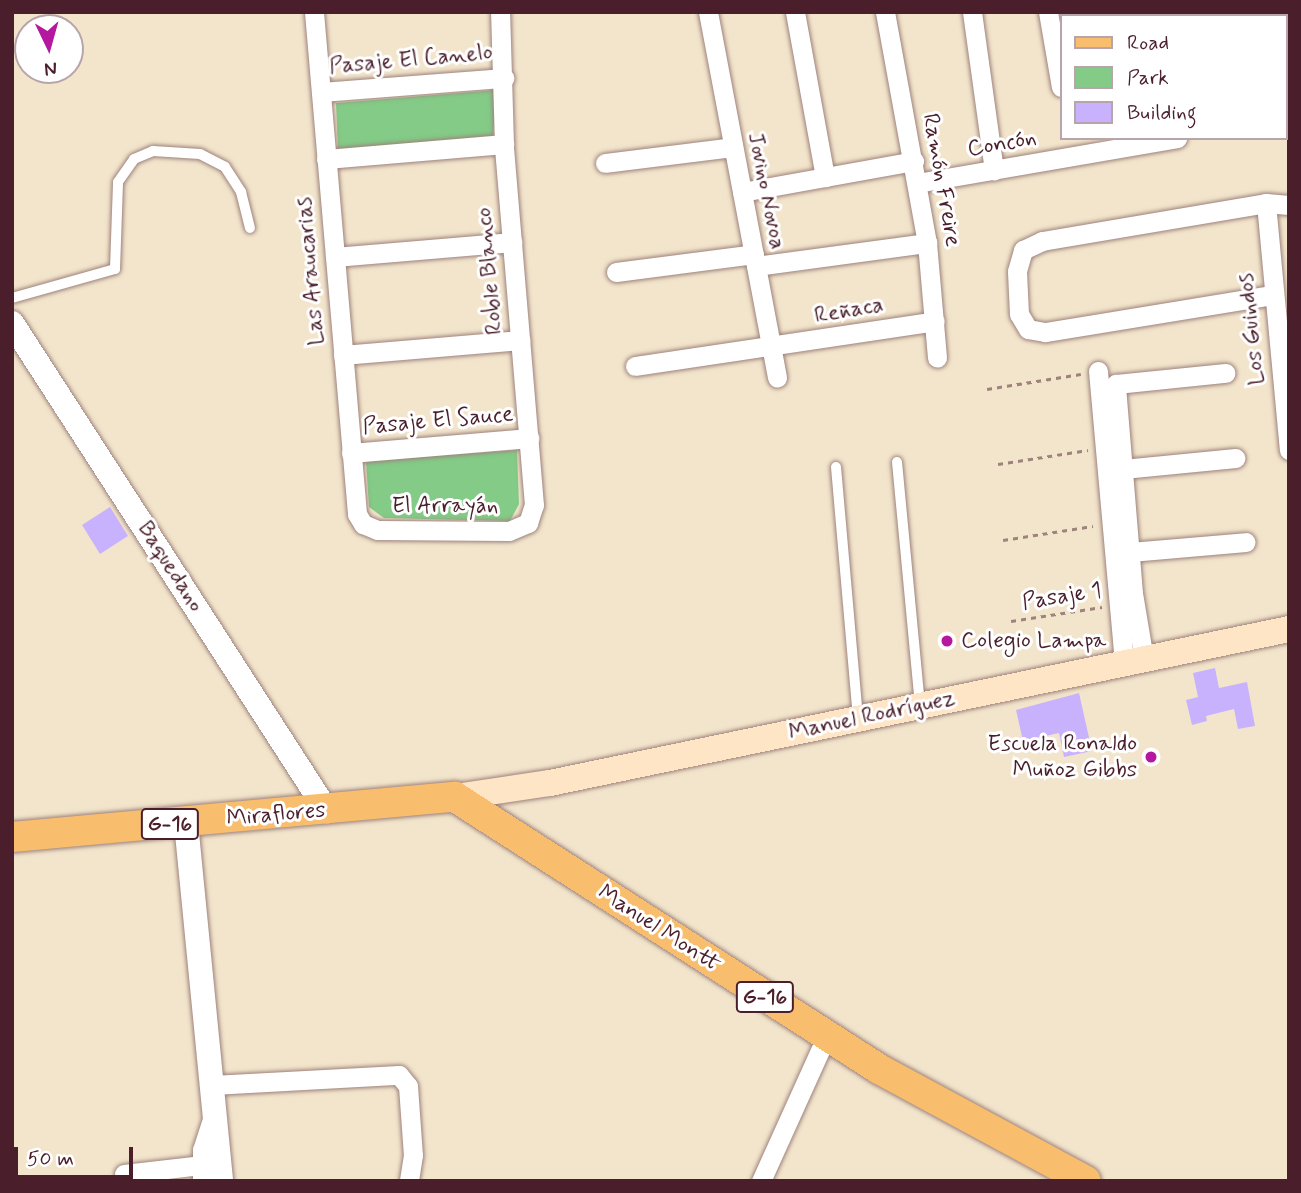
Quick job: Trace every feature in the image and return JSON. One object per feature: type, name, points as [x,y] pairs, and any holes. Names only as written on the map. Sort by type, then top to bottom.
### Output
[{"type":"main road","name":"Manuel Rodríguez","points":[[455,797],[550,783],[1289,629]]},
{"type":"main road","name":"Miraflores","points":[[12,837],[327,811],[455,797]]},
{"type":"main road","name":"Manuel Montt","points":[[455,797],[826,1037],[945,1107],[1086,1181]]},
{"type":"street","name":"Las Araucarias","points":[[314,12],[356,508],[363,524]]},
{"type":"street","name":"Roble Blanco","points":[[500,12],[504,78],[503,145],[534,505],[528,523]]},
{"type":"street","name":"Jovino Novoa","points":[[708,12],[777,379]]},
{"type":"street","points":[[795,12],[825,177]]},
{"type":"street","name":"Ramón Freire","points":[[885,12],[927,243],[937,358]]},
{"type":"street","points":[[972,12],[994,170]]},
{"type":"street","points":[[1048,12],[1060,81]]},
{"type":"street","name":"Pasaje El Canelo","points":[[321,92],[504,78]]},
{"type":"street","name":"Concón","points":[[917,183],[994,170],[1072,147],[1159,140]]},
{"type":"street","points":[[326,159],[503,145]]},
{"type":"street","points":[[605,163],[733,146]]},
{"type":"street","points":[[742,192],[914,161]]},
{"type":"street","points":[[1272,295],[1045,332],[1028,329],[1019,314],[1017,271],[1023,250],[1042,241],[1266,204],[1289,205]]},
{"type":"street","name":"Los Guindos","points":[[1266,204],[1272,295],[1282,319],[1289,450]]},
{"type":"street","points":[[335,257],[512,242]]},
{"type":"street","points":[[616,272],[927,243]]},
{"type":"street","name":"Reñaca","points":[[635,366],[772,349],[935,321]]},
{"type":"street","name":"Baquedano","points":[[12,323],[327,811]]},
{"type":"street","points":[[343,355],[520,340]]},
{"type":"street","points":[[1098,371],[1119,604],[1134,662]]},
{"type":"street","points":[[1134,662],[1130,552],[1116,384],[1225,373]]},
{"type":"street","name":"Pasaje El Sauce","points":[[351,453],[529,438]]},
{"type":"street","points":[[1123,469],[1235,458]]},
{"type":"street","name":"El Arrayán","points":[[363,524],[377,530],[509,531],[528,523]]},
{"type":"street","points":[[1130,552],[1246,542]]},
{"type":"street","points":[[186,823],[221,1181]]},
{"type":"street","points":[[761,1181],[826,1037]]},
{"type":"street","points":[[212,1085],[399,1075],[408,1086],[413,1155],[409,1181]]},
{"type":"street","points":[[124,1174],[202,1173],[205,1136],[214,1112]]},
{"type":"lane","points":[[12,298],[115,269],[118,182],[134,159],[153,151],[200,154],[225,167],[241,192],[250,229]]},
{"type":"lane","points":[[897,462],[920,706]]},
{"type":"lane","points":[[836,467],[858,719]]},
{"type":"path","points":[[987,389],[1098,371]]},
{"type":"path","points":[[998,464],[1105,448]]},
{"type":"path","points":[[1003,540],[1111,523]]},
{"type":"path","name":"Pasaje 1","points":[[1011,621],[1119,604]]},
{"type":"green space","points":[[496,90],[493,138],[338,150],[336,103]]},
{"type":"green space","points":[[517,450],[519,504],[510,521],[384,518],[369,507],[366,461]]},
{"type":"building","points":[[110,507],[128,536],[100,554],[82,525]]},
{"type":"building","points":[[1215,668],[1219,688],[1247,682],[1255,726],[1238,729],[1234,709],[1206,716],[1207,721],[1192,725],[1186,700],[1198,697],[1193,673]]},
{"type":"building","points":[[1079,693],[1092,751],[1064,757],[1059,733],[1023,741],[1016,710]]},
{"type":"place","name":"Colegio Lampa","points":[[947,641]]},
{"type":"place","name":"Escuela Ronaldo Muñoz Gibbs","points":[[1151,757]]}]
